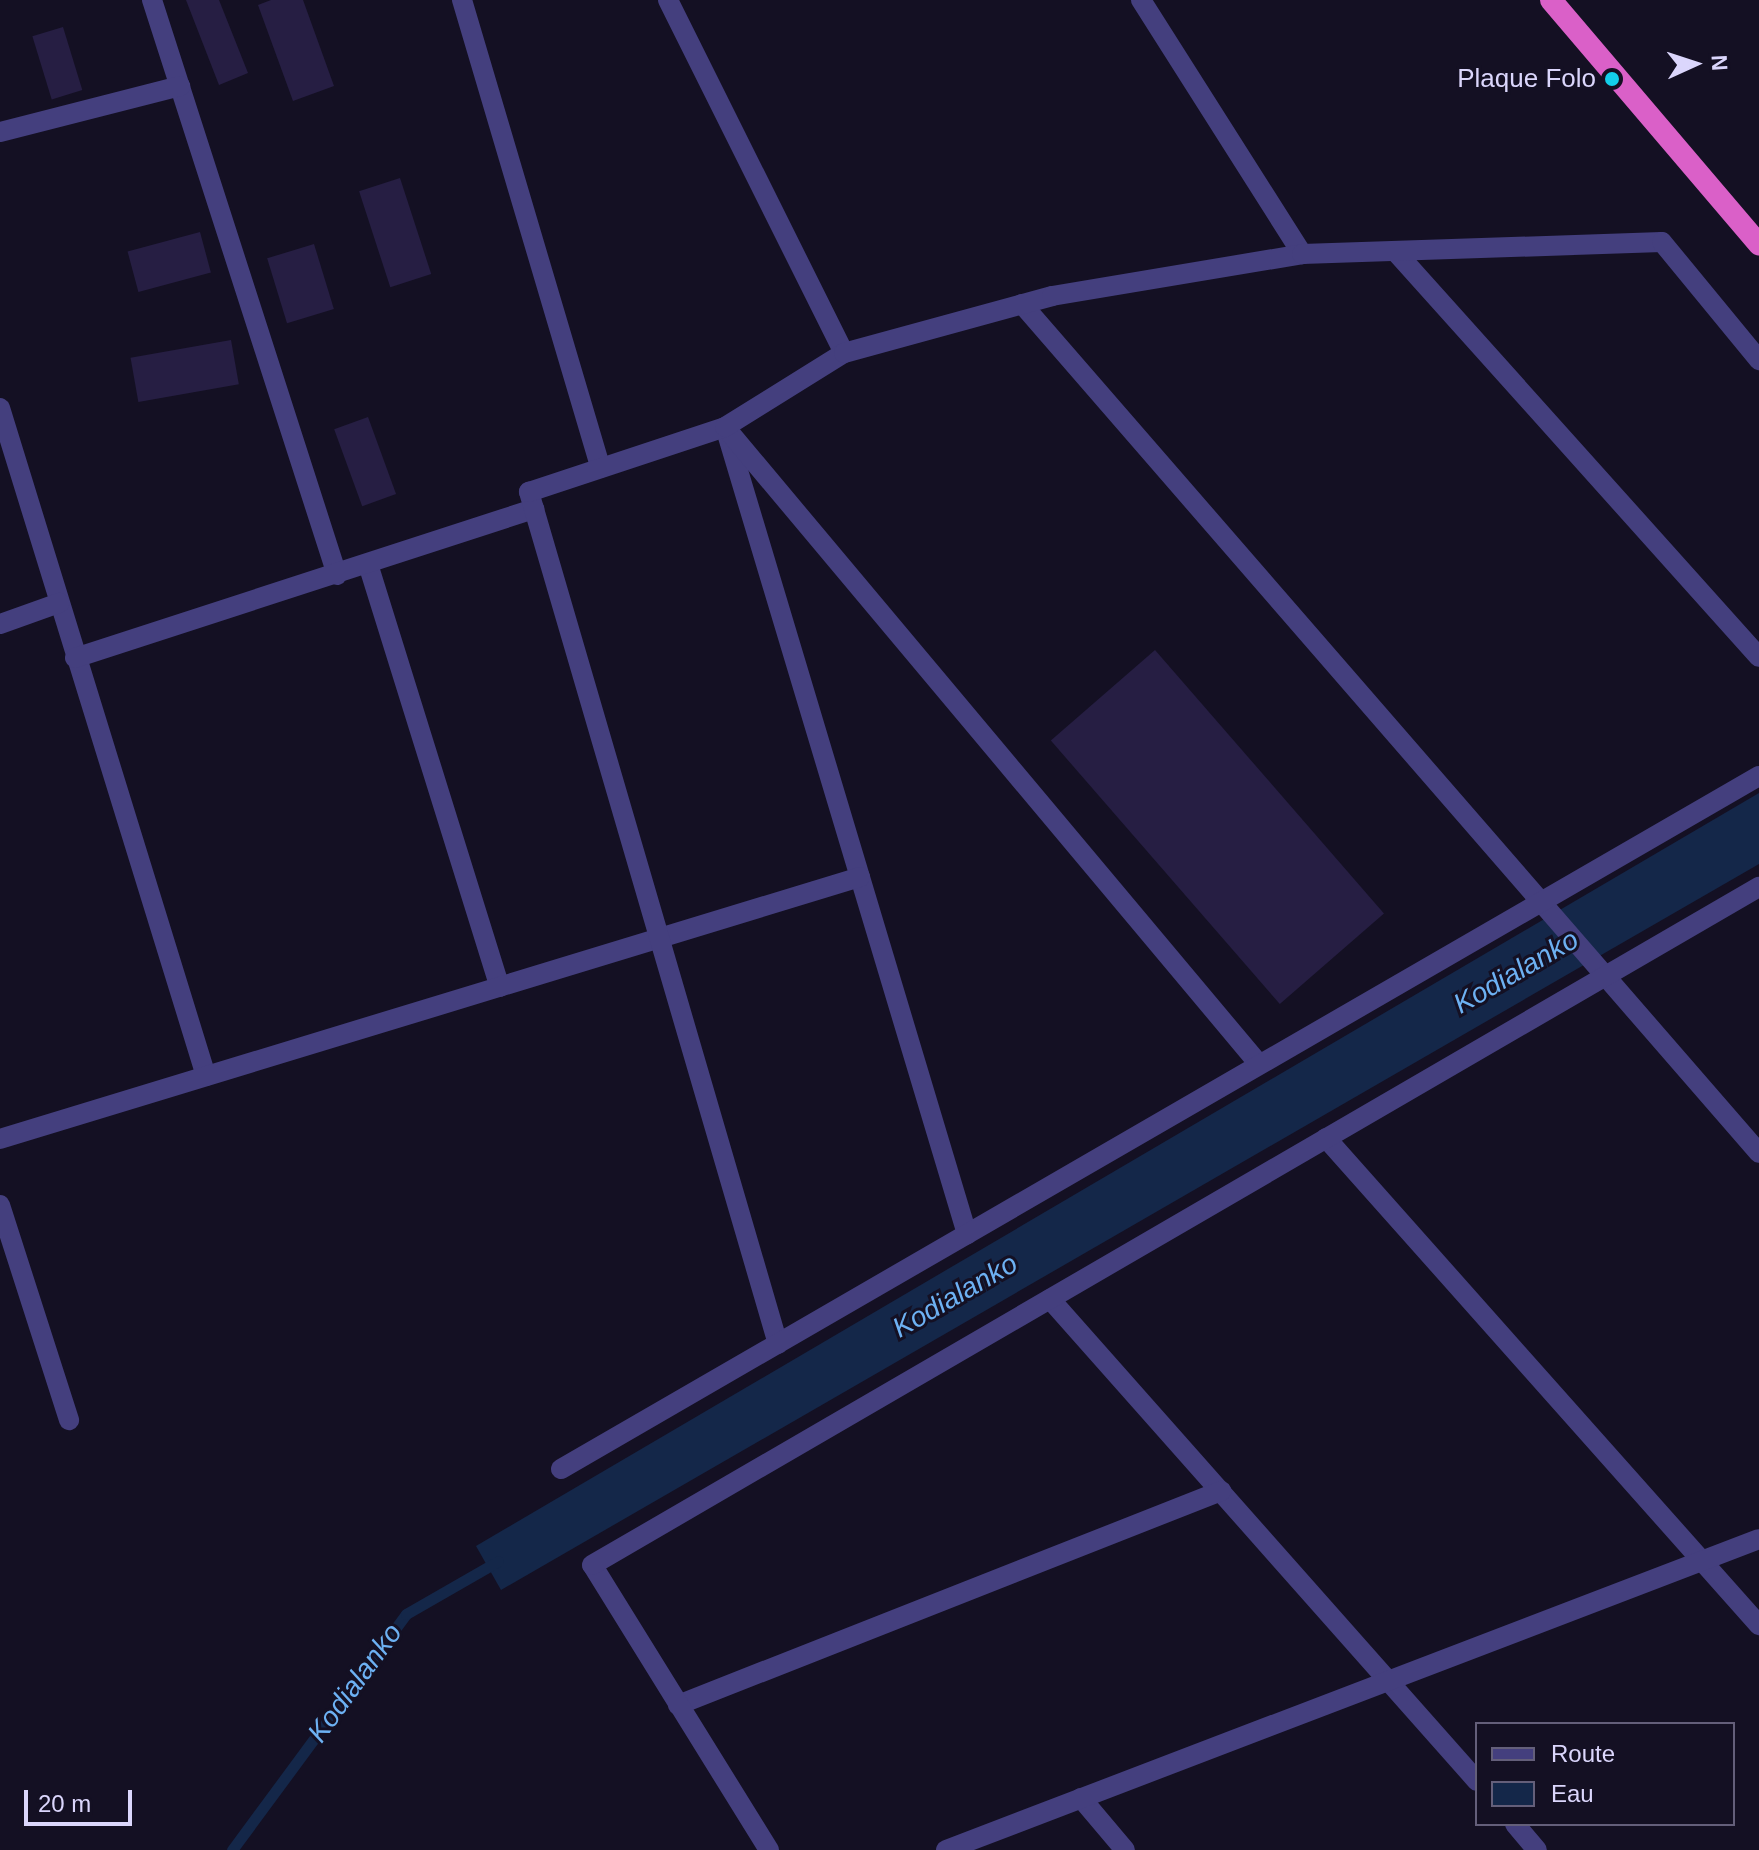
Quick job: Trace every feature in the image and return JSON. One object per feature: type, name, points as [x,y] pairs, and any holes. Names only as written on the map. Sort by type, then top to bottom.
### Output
[{"type":"highway","points":[[1551,0],[1759,244]]},
{"type":"street","points":[[152,0],[337,575]]},
{"type":"street","points":[[462,0],[601,468]]},
{"type":"street","points":[[668,0],[844,353]]},
{"type":"street","points":[[1141,0],[1302,254]]},
{"type":"street","points":[[0,132],[180,86]]},
{"type":"street","points":[[778,1344],[529,492],[725,427],[844,353],[1022,304],[1302,254],[1662,242],[1759,360]]},
{"type":"street","points":[[1395,251],[1759,657]]},
{"type":"street","points":[[1022,304],[1550,905],[1596,971],[1759,1153]]},
{"type":"street","points":[[0,408],[206,1076]]},
{"type":"street","points":[[725,427],[967,1234]]},
{"type":"street","points":[[725,427],[1259,1064]]},
{"type":"street","points":[[75,658],[534,509]]},
{"type":"street","points":[[368,564],[500,987]]},
{"type":"street","points":[[0,624],[59,603]]},
{"type":"street","points":[[561,1469],[1259,1064],[1550,905],[1759,776]]},
{"type":"street","points":[[0,1139],[860,877]]},
{"type":"street","points":[[769,1850],[592,1565],[1326,1138],[1596,971],[1759,887]]},
{"type":"street","points":[[1326,1138],[1759,1625]]},
{"type":"street","points":[[0,1205],[69,1420]]},
{"type":"street","points":[[1050,1299],[1475,1779]]},
{"type":"street","points":[[678,1705],[1221,1491]]},
{"type":"street","points":[[946,1850],[1759,1539]]},
{"type":"street","points":[[1081,1798],[1125,1850]]},
{"type":"street","points":[[1517,1826],[1537,1850]]},
{"type":"water","points":[[1759,793],[1759,864],[501,1590],[476,1546]]},
{"type":"building","points":[[186,0],[219,0],[248,73],[219,85]]},
{"type":"building","points":[[271,0],[303,0],[334,86],[293,101],[258,5]]},
{"type":"building","points":[[63,27],[82,90],[52,99],[32,36]]},
{"type":"building","points":[[400,178],[431,274],[390,287],[359,191]]},
{"type":"building","points":[[200,232],[211,273],[138,292],[128,251]]},
{"type":"building","points":[[314,244],[334,309],[287,323],[267,258]]},
{"type":"building","points":[[231,340],[239,384],[138,402],[131,358]]},
{"type":"building","points":[[368,417],[396,494],[362,506],[334,429]]},
{"type":"building","points":[[1155,650],[1384,913],[1280,1004],[1051,741]]},
{"type":"waterway","name":"Kodialanko","points":[[232,1850],[406,1614],[498,1561]]},
{"type":"place","name":"Plaque Folo","points":[[1612,79]]}]
